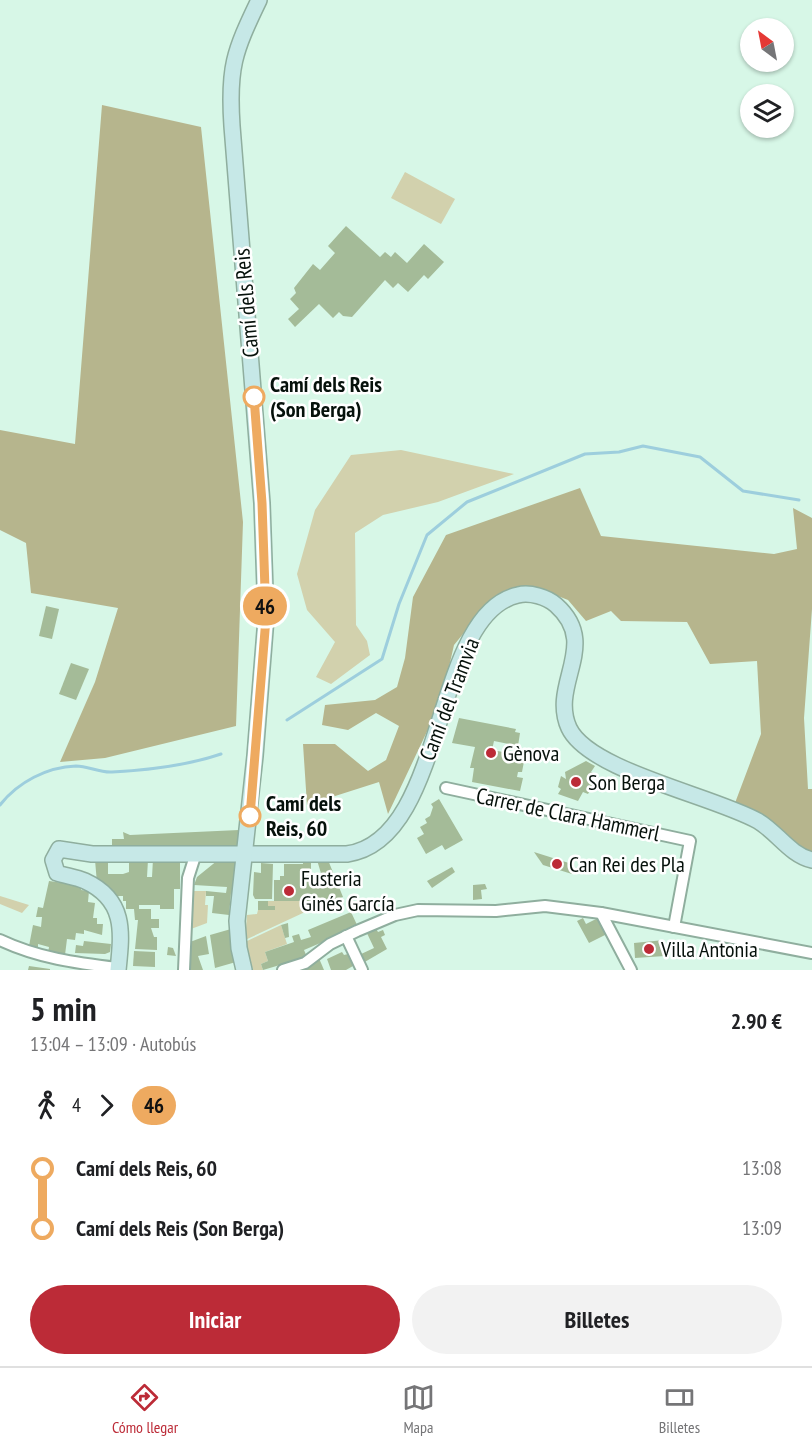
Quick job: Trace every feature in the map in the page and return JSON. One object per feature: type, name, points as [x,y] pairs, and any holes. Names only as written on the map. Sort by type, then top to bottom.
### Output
[{"type":"street","name":"Camí dels Reis","points":[[244,970],[239,948],[237,921],[246,852],[266,618],[262,503],[230,80],[240,40],[259,0]]},
{"type":"street","name":"Camí del Tramvia","points":[[118,969],[122,928],[119,915],[90,884],[57,873],[53,867],[54,855],[60,849],[92,854],[354,853],[375,845],[388,833],[412,792],[433,743],[466,643],[482,618],[518,595],[550,599],[571,621],[576,649],[566,688],[566,715],[568,726],[583,745],[618,766],[759,821],[802,858],[812,860]]},
{"type":"street","name":"Carrer de Clara Hammerl","points":[[446,788],[690,841],[674,927]]},
{"type":"street","points":[[188,878],[203,862],[231,853]]},
{"type":"street","points":[[184,970],[188,878],[196,854]]},
{"type":"street","points":[[283,970],[305,963],[346,936],[395,915],[418,910],[496,911],[545,906],[601,913],[812,953]]},
{"type":"street","points":[[601,913],[631,970]]},
{"type":"street","points":[[346,936],[362,970]]},
{"type":"street","points":[[0,940],[59,966],[118,969]]},
{"type":"green space","points":[[405,172],[455,199],[441,224],[391,198]]},
{"type":"green space","points":[[401,450],[514,474],[438,502],[383,515],[355,533],[356,625],[367,641],[370,655],[331,684],[316,677],[335,642],[307,610],[297,574],[315,510],[351,455]]},
{"type":"green space","points":[[194,891],[206,891],[207,923],[191,929]]},
{"type":"green space","points":[[0,896],[29,905],[22,913],[0,904]]},
{"type":"green space","points":[[268,901],[303,901],[303,906],[318,906],[245,940],[247,915],[257,914],[258,910],[275,910],[268,906]]},
{"type":"green space","points":[[281,925],[287,944],[265,952],[268,961],[261,964],[263,970],[253,970],[245,942]]},
{"type":"shaded area","points":[[102,105],[201,127],[243,522],[236,726],[105,758],[60,762],[95,682],[118,608],[31,593],[26,543],[0,530],[0,430],[75,444]]},
{"type":"shaded area","points":[[580,488],[601,536],[774,554],[797,549],[793,508],[812,518],[812,609],[804,718],[808,789],[812,789],[812,853],[735,803],[761,734],[757,661],[710,664],[687,622],[621,621],[611,611],[586,621],[568,600],[540,589],[476,618],[454,645],[441,702],[388,814],[379,782],[307,805],[303,744],[335,744],[368,771],[386,760],[399,726],[376,713],[348,730],[322,725],[325,705],[375,700],[397,687],[405,658],[413,597],[446,535]]},
{"type":"building","points":[[346,226],[380,257],[385,252],[391,257],[395,252],[407,263],[424,244],[444,262],[428,279],[424,275],[408,292],[398,283],[393,288],[385,280],[352,317],[343,316],[339,312],[333,318],[319,304],[295,327],[288,319],[299,309],[290,299],[296,293],[294,288],[313,264],[320,270],[335,253],[328,246]]},
{"type":"building","points":[[46,606],[59,609],[52,639],[39,636]]},
{"type":"building","points":[[71,663],[89,669],[76,700],[59,694]]},
{"type":"building","name":"Gènova","points":[[459,718],[516,729],[515,732],[520,733],[518,746],[494,741],[492,750],[525,756],[522,772],[518,772],[517,777],[523,778],[520,791],[472,782],[474,768],[470,768],[475,747],[452,743]]},
{"type":"building","name":"Son Berga","points":[[586,761],[595,766],[591,772],[595,774],[590,784],[593,785],[588,794],[583,792],[578,801],[558,794],[561,789],[558,787],[561,776],[566,779],[565,772]]},
{"type":"building","points":[[439,799],[463,840],[445,850],[442,845],[426,854],[417,838],[424,834],[420,827],[427,823],[425,819],[430,816],[433,807],[431,804]]},
{"type":"building","points":[[239,830],[239,848],[112,848],[112,839],[124,839],[123,832],[130,835]]},
{"type":"building","name":"Can Rei des Pla","points":[[534,852],[572,864],[572,874],[543,865]]},
{"type":"building","points":[[238,858],[235,893],[231,893],[229,915],[212,913],[214,896],[206,896],[206,891],[226,893],[227,887],[194,885],[197,877],[218,860]]},
{"type":"building","points":[[153,859],[180,860],[180,889],[174,889],[174,909],[160,909],[160,905],[139,905],[139,909],[151,909],[151,919],[159,919],[159,928],[151,928],[154,937],[157,937],[157,950],[135,949],[138,920],[135,920],[134,909],[126,909],[123,896],[111,896],[97,883],[95,860],[108,860],[108,874],[123,874],[129,872],[129,860],[148,860],[147,877],[152,877]]},
{"type":"building","points":[[317,860],[328,860],[343,897],[332,901],[316,901],[316,906],[303,906],[303,901],[274,901],[274,880],[280,880],[280,876],[284,876],[284,864],[303,864],[303,861],[311,861],[311,880],[323,880]]},
{"type":"building","points":[[261,863],[273,864],[272,899],[255,899],[253,895],[254,872],[261,873]]},
{"type":"building","points":[[452,867],[455,872],[432,888],[427,881]]},
{"type":"building","points":[[49,881],[71,884],[81,887],[81,890],[89,891],[88,902],[95,903],[93,918],[97,918],[97,924],[103,924],[102,935],[84,930],[84,934],[76,933],[75,940],[67,939],[65,955],[48,953],[49,947],[38,944],[38,949],[29,946],[33,925],[41,927],[42,917],[36,917],[38,907],[43,908]]},
{"type":"building","points":[[485,884],[487,889],[481,890],[482,899],[473,900],[473,885]]},
{"type":"building","points":[[258,901],[268,901],[268,906],[275,906],[275,910],[258,910]]},
{"type":"building","points":[[351,912],[358,927],[304,950],[307,957],[263,970],[261,964],[268,961],[265,952],[294,942],[292,936],[299,934],[301,940],[311,937],[308,930]]},
{"type":"building","points":[[583,918],[586,924],[598,918],[607,934],[589,943],[577,921]]},
{"type":"building","points":[[288,923],[289,937],[285,938],[281,925]]},
{"type":"building","points":[[374,925],[378,932],[383,930],[385,935],[381,937],[387,949],[363,963],[359,955],[374,948],[365,929]]},
{"type":"building","points":[[231,929],[236,962],[215,968],[210,935]]},
{"type":"building","points":[[206,936],[209,954],[198,956],[203,970],[189,970],[190,942]]},
{"type":"building","name":"Villa Antonia","points":[[664,940],[665,956],[635,958],[634,943]]},
{"type":"building","points":[[84,941],[111,944],[110,952],[105,954],[75,953],[76,945],[83,946]]},
{"type":"building","points":[[168,947],[173,948],[176,956],[167,955]]},
{"type":"building","points":[[134,951],[155,952],[155,967],[133,966]]},
{"type":"building","points":[[342,952],[344,955],[348,954],[353,966],[346,970],[331,970],[327,959]]},
{"type":"building","points":[[318,956],[324,970],[302,970],[301,967]]},
{"type":"building","points":[[29,966],[50,969],[50,970],[28,970]]},
{"type":"waterway","points":[[287,720],[382,659],[399,604],[427,535],[467,502],[585,454],[619,452],[643,446],[700,457],[743,491],[799,500]]},
{"type":"waterway","points":[[0,805],[15,789],[34,777],[54,769],[76,766],[108,772],[140,770],[168,767],[221,754]]},
{"type":"bus line","name":"46","points":[[250,816],[266,618],[262,503],[254,397]]},
{"type":"place","name":"Camí dels Reis (Son Berga)","points":[[254,397]]},
{"type":"place","name":"Gènova","points":[[491,753]]},
{"type":"place","name":"Son Berga","points":[[576,782]]},
{"type":"place","name":"Camí dels Reis, 60","points":[[250,816]]},
{"type":"place","name":"Can Rei des Pla","points":[[557,864]]},
{"type":"place","name":"Fusteria Ginés García","points":[[289,891]]},
{"type":"place","name":"Villa Antonia","points":[[649,949]]}]
